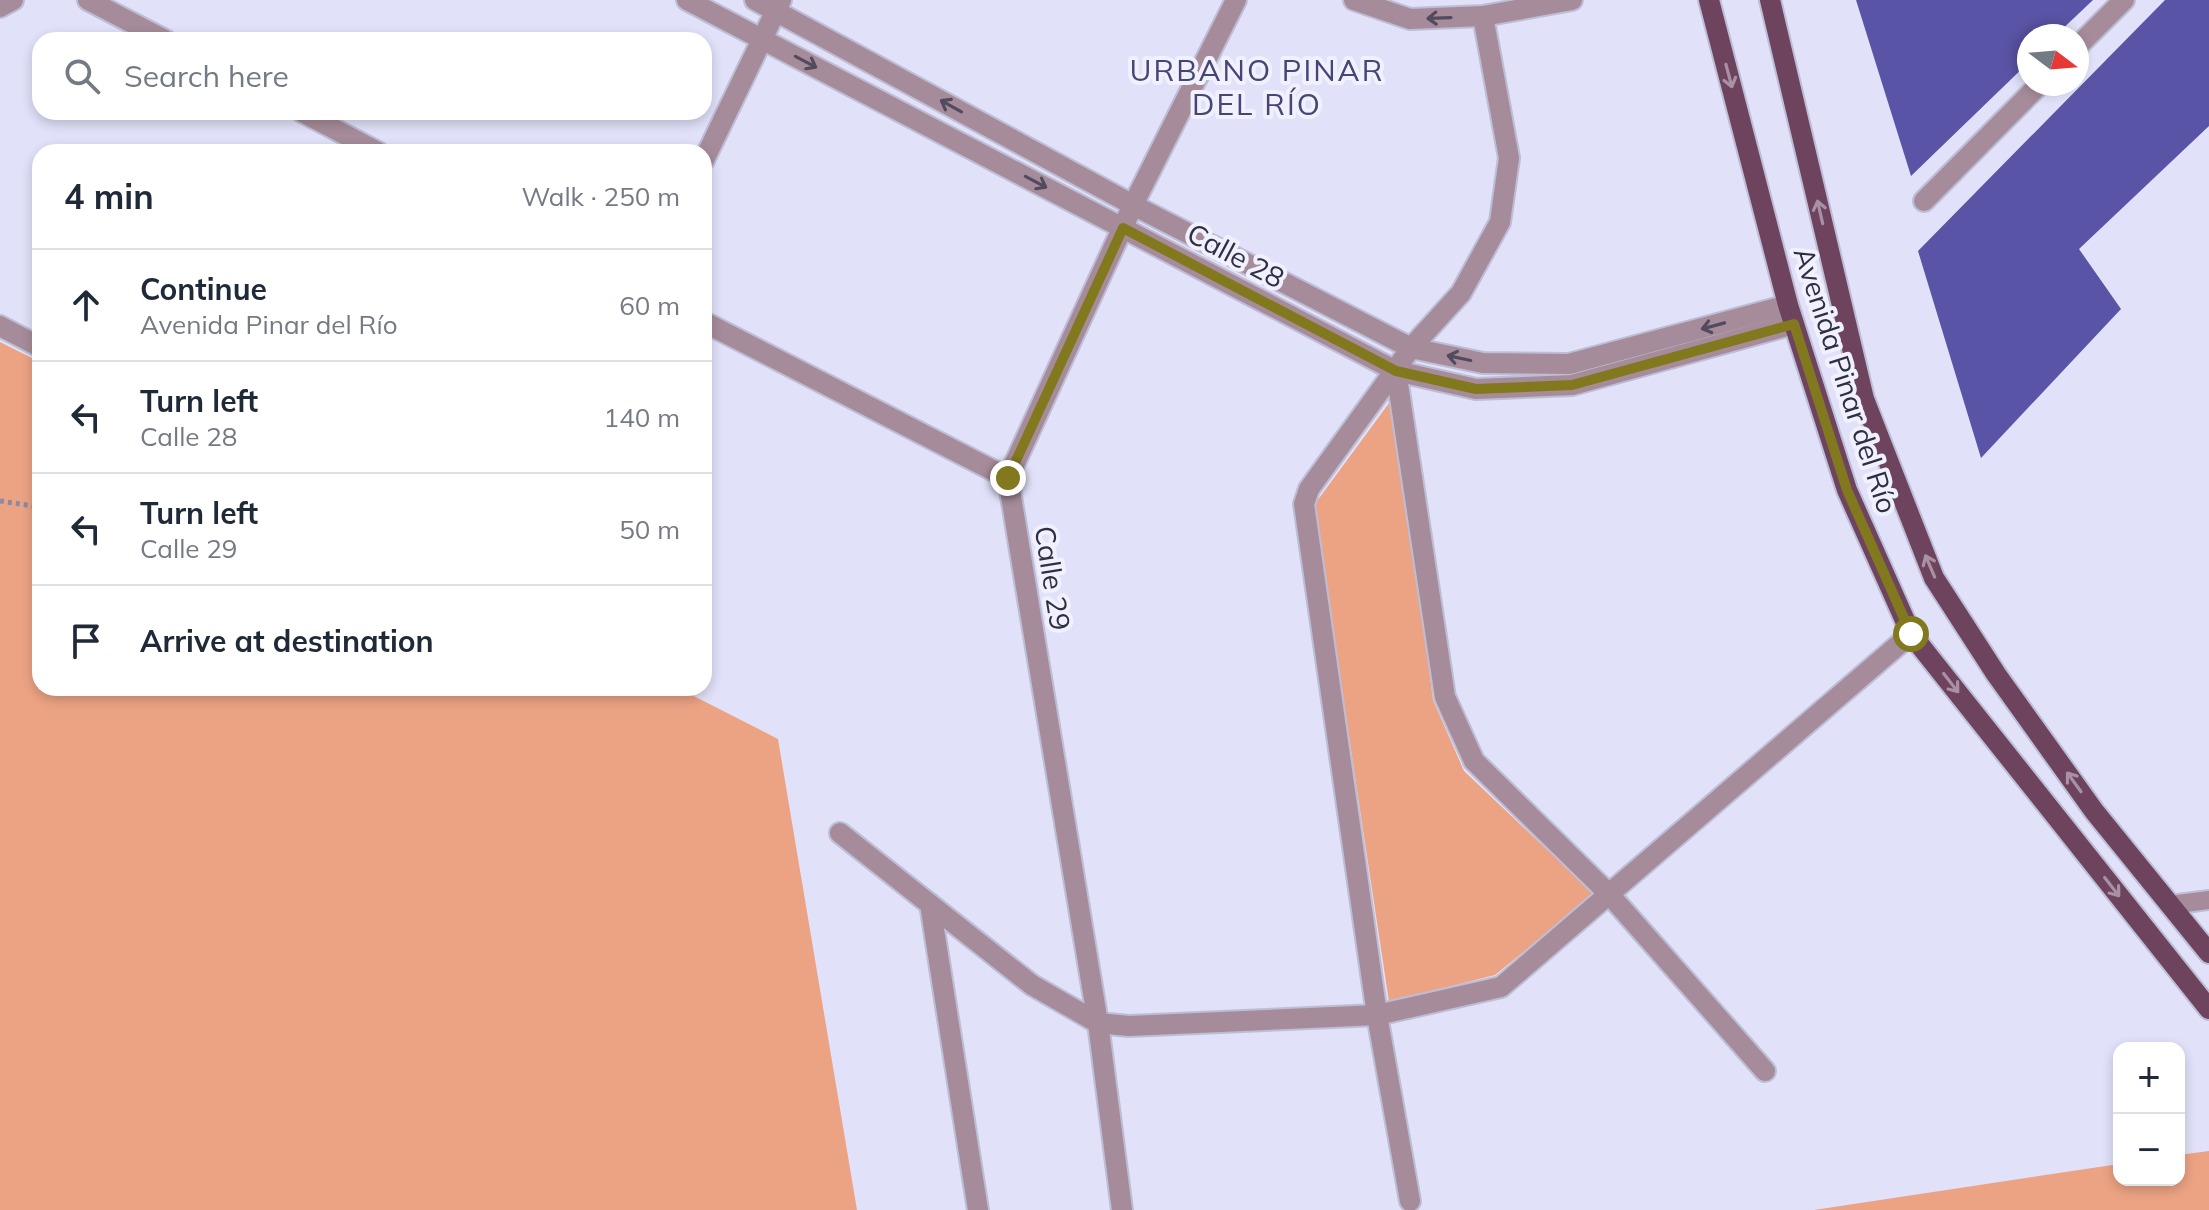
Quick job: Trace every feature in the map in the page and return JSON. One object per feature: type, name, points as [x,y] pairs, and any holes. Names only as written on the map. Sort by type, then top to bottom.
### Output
[{"type":"main road","name":"Avenida Pinar del Río","points":[[1709,0],[1791,315],[1847,490],[1911,634],[2209,1009]]},
{"type":"main road","name":"Avenida Pinar del Río","points":[[1770,0],[1864,399],[1934,578],[1996,674],[2094,811],[2208,950]]},
{"type":"street","points":[[0,7],[13,0]]},
{"type":"street","points":[[88,0],[150,32]]},
{"type":"street","name":"Calle 28","points":[[687,0],[1396,371],[1476,389],[1572,385],[1791,315]]},
{"type":"street","name":"Calle 28","points":[[755,0],[779,5],[1133,205],[1411,348],[1483,363],[1569,364],[1791,315]]},
{"type":"street","points":[[712,326],[1008,478],[1133,205],[1236,0]]},
{"type":"street","points":[[1354,0],[1410,19],[1483,16],[1572,0]]},
{"type":"street","points":[[2089,35],[2124,0]]},
{"type":"street","points":[[712,144],[779,5]]},
{"type":"street","points":[[1410,1201],[1377,1015],[1304,504],[1309,489],[1411,348],[1461,293],[1500,222],[1509,158],[1483,16]]},
{"type":"street","points":[[1924,201],[2028,96]]},
{"type":"street","points":[[317,120],[363,144]]},
{"type":"street","points":[[0,326],[32,343]]},
{"type":"street","points":[[1396,371],[1445,697],[1474,761],[1609,894],[1765,1071]]},
{"type":"street","name":"Calle 29","points":[[1008,478],[1098,1023],[1122,1210]]},
{"type":"street","points":[[840,833],[1032,985],[1098,1023],[1129,1026],[1377,1015],[1501,987],[1911,634]]},
{"type":"street","points":[[930,904],[978,1210]]},
{"type":"lane","points":[[2170,905],[2209,900]]},
{"type":"path","points":[[0,501],[32,506]]},
{"type":"shaded area","points":[[0,342],[32,358],[32,696],[694,696],[778,739],[857,1210],[0,1210]]},
{"type":"shaded area","points":[[1395,395],[1433,700],[1464,771],[1594,894],[1495,975],[1389,1002],[1314,505]]},
{"type":"shaded area","points":[[2209,1151],[2209,1210],[1814,1210],[2113,1165],[2113,1186],[2185,1186],[2185,1154]]},
{"type":"building","points":[[1856,0],[2093,0],[2068,24],[2017,24],[2017,74],[1911,176]]},
{"type":"building","points":[[2165,0],[2209,0],[2209,126],[2079,249],[2121,309],[1981,458],[1918,251],[2071,96],[2089,96],[2089,77]]},
{"type":"district","name":"URBANO PINAR DEL RÍO","points":[[1257,87]]},
{"type":"route","points":[[1008,478],[1123,228],[1396,371],[1476,389],[1572,385],[1794,324],[1847,490],[1911,634]]}]
